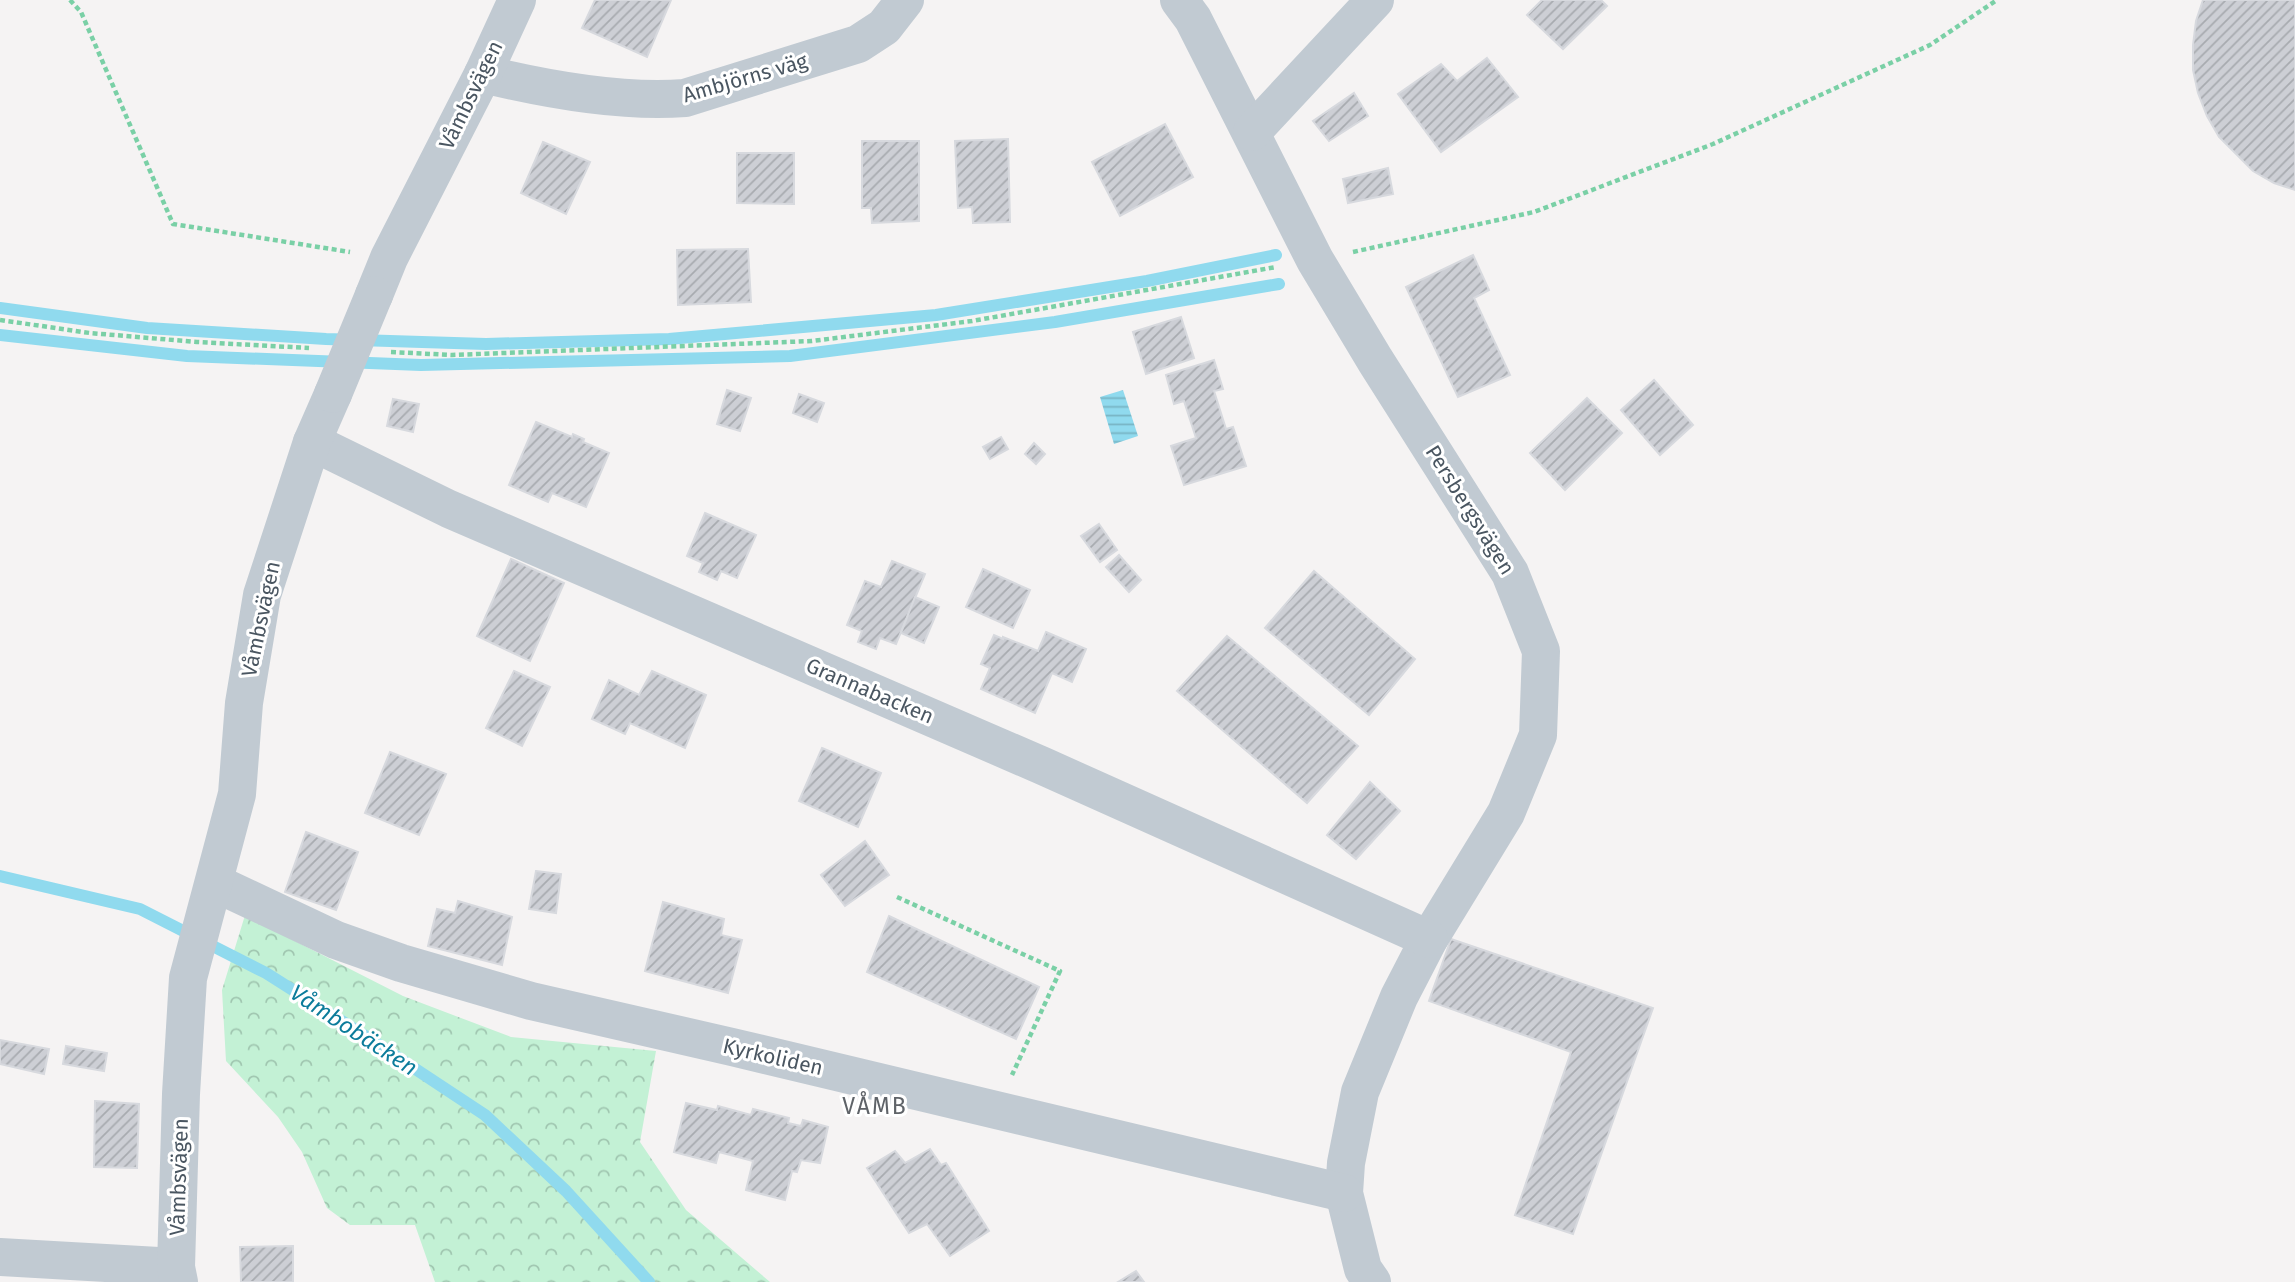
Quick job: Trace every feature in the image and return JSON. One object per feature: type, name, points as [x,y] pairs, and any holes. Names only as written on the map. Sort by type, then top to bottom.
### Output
[{"type":"street","name":"Våmbsvägen","points":[[177,1275],[181,1094],[188,978],[237,794],[244,703],[262,595],[312,442],[389,258],[483,74],[517,0]]},
{"type":"street","name":"Ambjörns väg","points":[[483,74],[535,87],[656,100],[685,98],[858,44],[884,27],[905,0]]},
{"type":"street","name":"Persbergsvägen","points":[[1179,0],[1193,19],[1315,260],[1510,573],[1541,651],[1538,735],[1506,813],[1429,939],[1399,996],[1360,1093],[1346,1163],[1344,1193],[1363,1269],[1372,1282]]},
{"type":"street","points":[[1252,132],[1375,0]]},
{"type":"street","name":"Grannabacken","points":[[312,442],[449,509],[1043,766],[1429,939]]},
{"type":"street","name":"Kyrkoliden","points":[[213,890],[401,963],[531,1001],[1344,1193]]},
{"type":"street","points":[[0,1257],[177,1275]]},
{"type":"path","points":[[71,0],[81,12],[173,224],[389,258]]},
{"type":"path","points":[[386,351],[452,355],[812,341],[972,321],[1315,260],[1534,212],[1687,153],[1930,45],[1997,0]]},
{"type":"path","points":[[0,320],[103,334],[320,348]]},
{"type":"path","points":[[897,897],[1060,971],[995,1110]]},
{"type":"green space","points":[[246,912],[289,938],[403,996],[511,1037],[656,1051],[640,1142],[686,1210],[770,1282],[435,1282],[415,1225],[350,1225],[327,1208],[302,1152],[278,1117],[226,1061],[222,990]]},
{"type":"water","points":[[1123,390],[1138,436],[1114,444],[1100,397]]},
{"type":"building","points":[[595,0],[671,0],[647,57],[582,28]]},
{"type":"building","points":[[1542,0],[1601,0],[1607,6],[1563,49],[1527,15]]},
{"type":"building","points":[[2203,0],[2295,0],[2295,190],[2274,183],[2253,171],[2219,137],[2207,116],[2193,70],[2196,21]]},
{"type":"building","points":[[1487,58],[1518,97],[1441,152],[1398,94],[1441,64],[1457,81]]},
{"type":"building","points":[[1354,93],[1368,116],[1329,141],[1313,121]]},
{"type":"building","points":[[1165,124],[1193,177],[1120,216],[1092,162]]},
{"type":"building","points":[[1008,139],[1010,222],[973,223],[972,207],[958,208],[955,141]]},
{"type":"building","points":[[862,141],[919,141],[919,221],[872,223],[871,208],[862,208]]},
{"type":"building","points":[[543,142],[590,162],[566,214],[521,193]]},
{"type":"building","points":[[737,153],[794,153],[794,204],[737,203]]},
{"type":"building","points":[[1388,168],[1393,194],[1348,203],[1343,179]]},
{"type":"building","points":[[748,249],[751,302],[678,305],[677,250]]},
{"type":"building","points":[[1473,255],[1489,290],[1474,298],[1510,375],[1458,397],[1406,287]]},
{"type":"building","points":[[1181,317],[1194,358],[1146,374],[1133,332]]},
{"type":"building","points":[[1214,360],[1223,389],[1214,391],[1226,429],[1233,427],[1246,466],[1184,485],[1171,446],[1196,438],[1184,401],[1174,404],[1166,375]]},
{"type":"building","points":[[1654,380],[1693,425],[1660,455],[1621,410]]},
{"type":"building","points":[[727,390],[751,398],[740,431],[717,424]]},
{"type":"building","points":[[799,394],[824,403],[817,422],[793,413]]},
{"type":"building","points":[[1587,398],[1622,433],[1565,490],[1530,453]]},
{"type":"building","points":[[393,399],[419,404],[413,432],[387,426]]},
{"type":"building","points":[[536,422],[572,437],[573,434],[584,439],[583,442],[609,453],[586,507],[552,493],[548,502],[509,485]]},
{"type":"building","points":[[1001,437],[1008,449],[990,459],[983,447]]},
{"type":"building","points":[[1034,443],[1045,454],[1036,464],[1025,454]]},
{"type":"building","points":[[705,513],[756,535],[737,578],[721,571],[717,580],[699,572],[703,563],[687,556]]},
{"type":"building","points":[[1099,524],[1117,550],[1100,562],[1081,536]]},
{"type":"building","points":[[1119,555],[1141,580],[1129,592],[1106,567]]},
{"type":"building","points":[[511,559],[564,583],[530,661],[477,636]]},
{"type":"building","points":[[892,561],[925,574],[896,644],[880,638],[876,649],[858,642],[862,631],[847,625],[865,581],[881,587]]},
{"type":"building","points":[[983,569],[1030,590],[1013,628],[966,607]]},
{"type":"building","points":[[1314,571],[1415,659],[1369,715],[1265,628]]},
{"type":"building","points":[[915,597],[939,607],[924,643],[901,633]]},
{"type":"building","points":[[1046,632],[1086,649],[1072,682],[1052,673],[1035,713],[981,689],[990,668],[981,664],[994,635],[1038,651]]},
{"type":"building","points":[[1227,636],[1358,746],[1307,803],[1177,691]]},
{"type":"building","points":[[514,671],[550,687],[522,746],[486,728]]},
{"type":"building","points":[[652,671],[706,695],[685,748],[630,723],[625,734],[592,719],[609,680],[639,695]]},
{"type":"building","points":[[822,748],[881,773],[858,827],[799,801]]},
{"type":"building","points":[[390,752],[446,774],[419,835],[365,813]]},
{"type":"building","points":[[1370,782],[1400,811],[1356,859],[1327,835]]},
{"type":"building","points":[[306,832],[358,852],[336,910],[285,892]]},
{"type":"building","points":[[865,841],[889,875],[845,906],[821,875]]},
{"type":"building","points":[[536,871],[561,874],[556,913],[529,909]]},
{"type":"building","points":[[458,901],[512,917],[502,965],[428,946],[437,909],[455,913]]},
{"type":"building","points":[[663,902],[724,919],[721,935],[742,940],[728,993],[645,971]]},
{"type":"building","points":[[889,916],[1039,987],[1016,1039],[867,972]]},
{"type":"building","points":[[1451,939],[1653,1008],[1573,1234],[1515,1215],[1571,1052],[1429,1001]]},
{"type":"building","points":[[0,1040],[49,1049],[44,1074],[0,1064]]},
{"type":"building","points":[[66,1046],[107,1053],[104,1071],[63,1064]]},
{"type":"building","points":[[95,1101],[139,1104],[137,1168],[94,1167]]},
{"type":"building","points":[[686,1103],[717,1110],[718,1106],[751,1115],[753,1109],[789,1118],[788,1123],[801,1126],[803,1120],[828,1127],[820,1163],[801,1160],[797,1172],[792,1171],[785,1200],[746,1190],[753,1161],[719,1152],[716,1163],[674,1152]]},
{"type":"building","points":[[930,1149],[941,1165],[946,1163],[989,1231],[950,1256],[927,1224],[909,1233],[867,1168],[895,1151],[905,1163]]},
{"type":"building","points":[[293,1246],[293,1282],[241,1282],[240,1247]]},
{"type":"building","points":[[1136,1271],[1144,1282],[1118,1282]]},
{"type":"waterway","points":[[0,308],[147,328],[326,339],[486,344],[669,339],[936,315],[1147,281],[1276,255]]},
{"type":"waterway","points":[[0,335],[187,356],[421,365],[790,356],[1055,322],[1279,284]]},
{"type":"waterway","name":"Våmbobäcken","points":[[0,876],[140,909],[266,973],[485,1115],[566,1191],[649,1282]]},
{"type":"district","name":"VÅMB","points":[[875,1106]]}]
